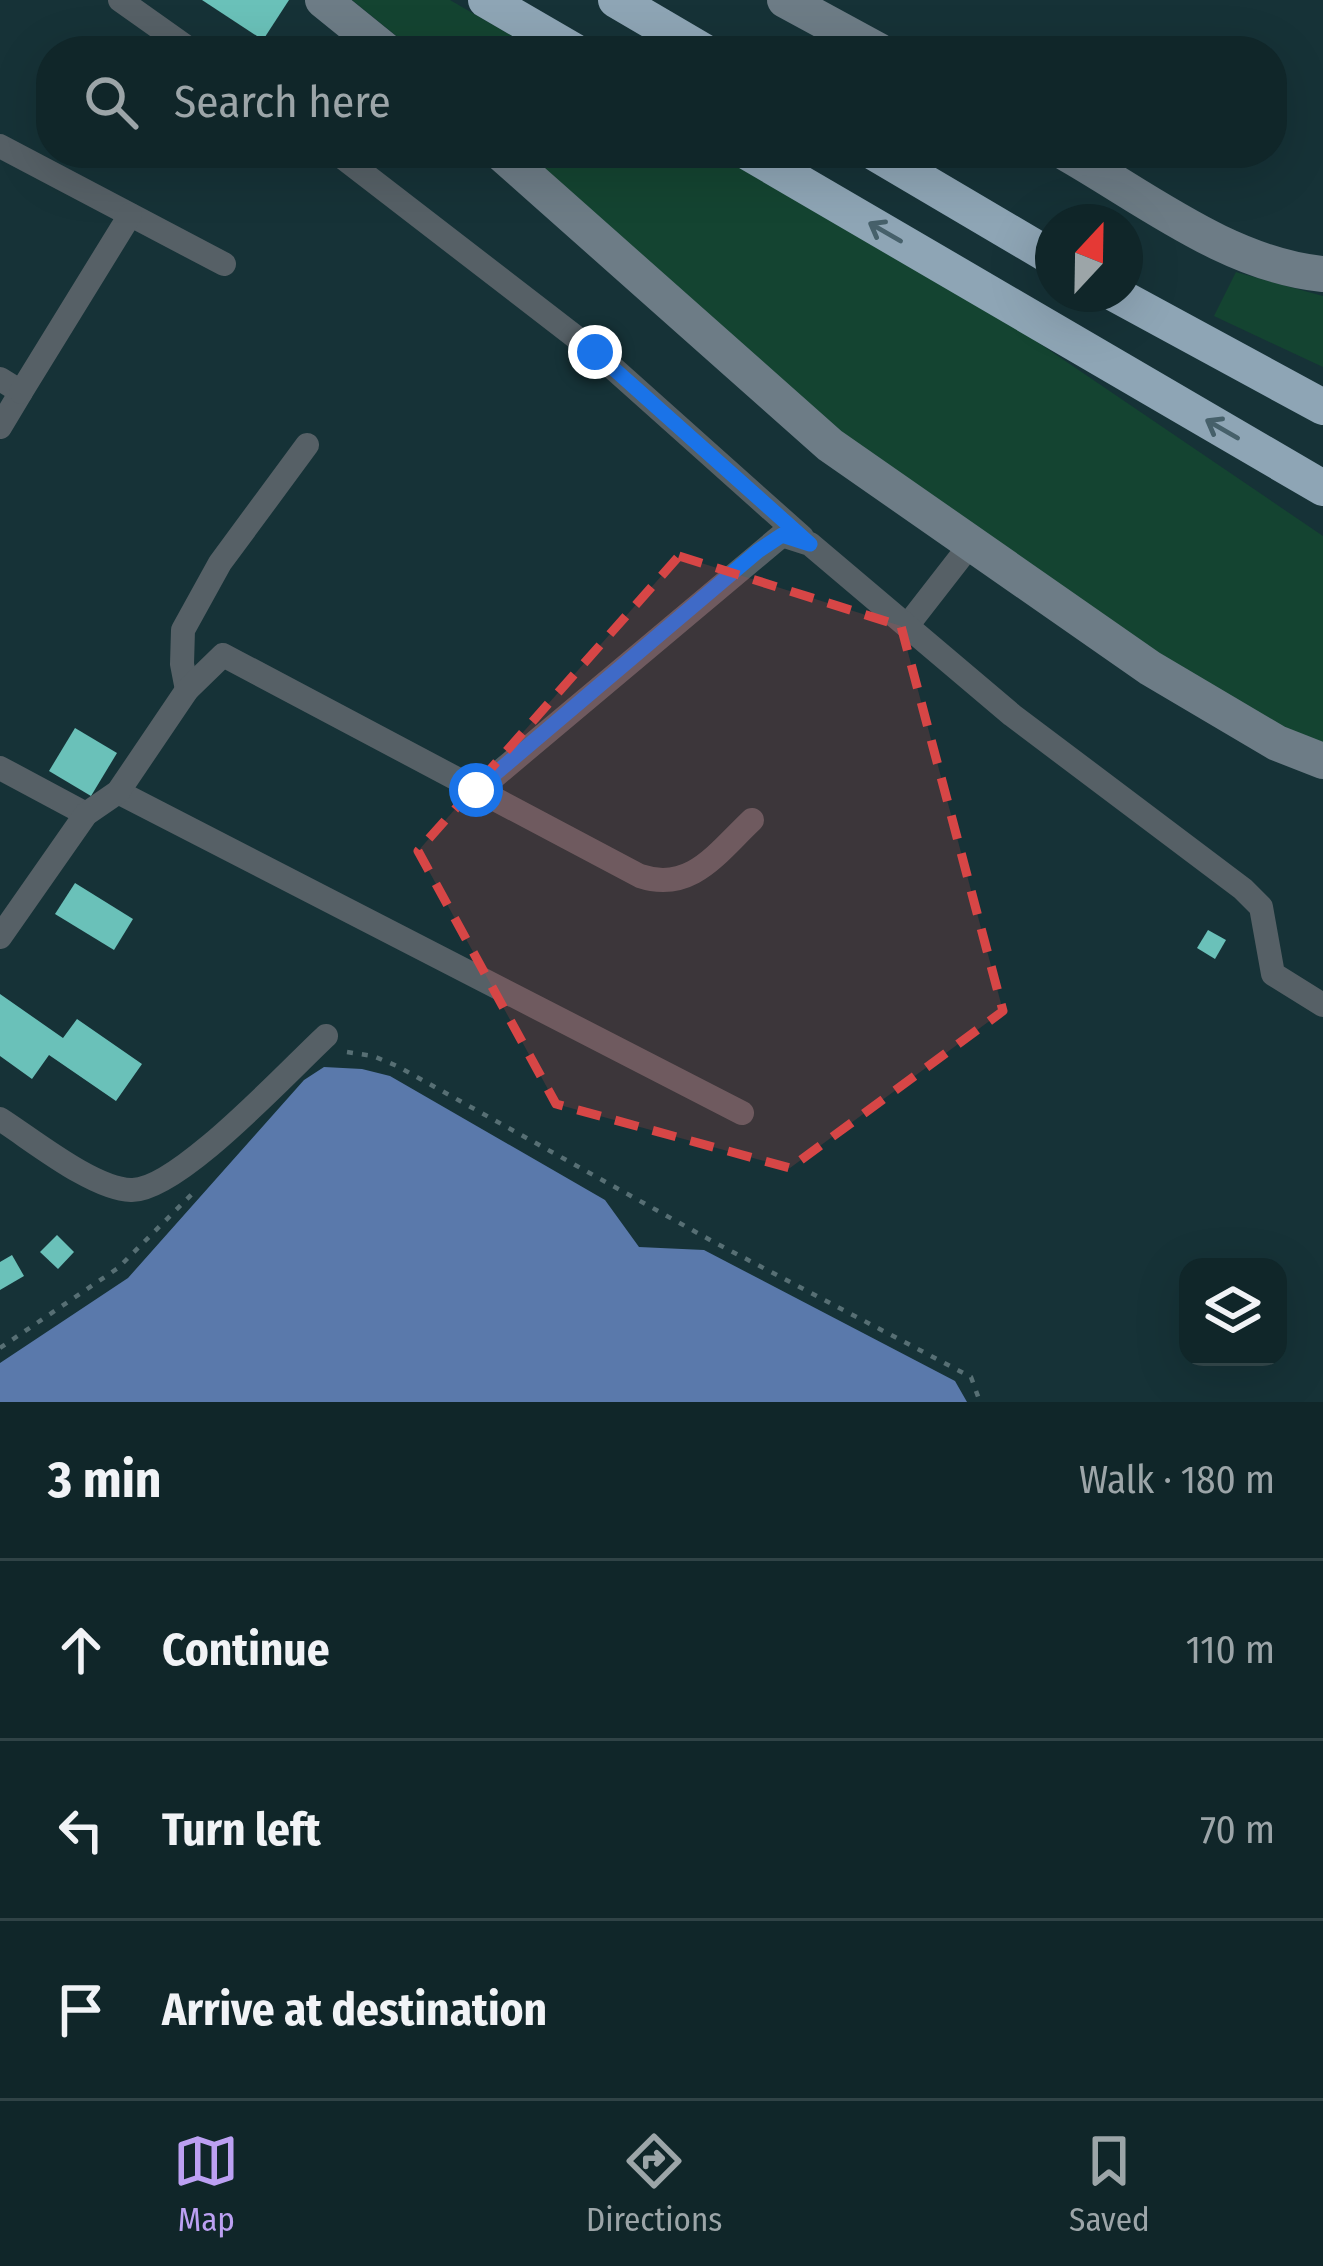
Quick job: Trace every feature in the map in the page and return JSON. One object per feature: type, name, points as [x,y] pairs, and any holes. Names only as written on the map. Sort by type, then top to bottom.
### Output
[{"type":"highway","points":[[486,0],[548,36]]},
{"type":"highway","points":[[616,0],[677,36]]},
{"type":"highway","points":[[775,168],[1323,488]]},
{"type":"highway","points":[[900,168],[1035,247]]},
{"type":"highway","points":[[1143,309],[1323,407]]},
{"type":"street","points":[[120,0],[171,36]]},
{"type":"street","points":[[323,0],[367,36]]},
{"type":"street","points":[[785,0],[851,36]]},
{"type":"street","points":[[0,146],[36,165]]},
{"type":"street","points":[[41,168],[224,264]]},
{"type":"street","points":[[358,168],[595,352],[810,544],[1012,715],[1243,889],[1261,907],[1273,974],[1323,1005]]},
{"type":"street","points":[[518,168],[830,446],[1150,668],[1277,743],[1323,761]]},
{"type":"street","points":[[1091,168],[1198,232],[1298,272],[1323,274]]},
{"type":"street","points":[[0,428],[10,385],[130,215]]},
{"type":"street","points":[[187,690],[183,630],[220,563],[307,445]]},
{"type":"street","points":[[476,790],[758,551],[782,535],[810,544]]},
{"type":"street","points":[[907,626],[970,544]]},
{"type":"street","points":[[0,937],[86,814],[118,792],[187,690],[223,655],[663,884],[697,871],[752,820]]},
{"type":"street","points":[[0,768],[86,814]]},
{"type":"street","points":[[118,792],[742,1113]]},
{"type":"street","points":[[0,1119],[104,1184],[151,1189],[184,1168],[327,1045]]},
{"type":"path","points":[[327,1045],[398,1066],[712,1241],[971,1377],[980,1402]]},
{"type":"path","points":[[0,1348],[118,1268],[208,1178]]},
{"type":"highlighted area","points":[[679,556],[901,626],[1003,1011],[790,1168],[556,1104],[418,851]]},
{"type":"green space","points":[[352,0],[450,0],[512,36],[396,36]]},
{"type":"green space","points":[[544,168],[740,168],[1008,322],[1323,536],[1323,745],[1283,731],[1155,655],[838,433]]},
{"type":"green space","points":[[1236,272],[1323,296],[1323,367],[1214,316]]},
{"type":"water","points":[[324,1067],[390,1076],[605,1200],[639,1247],[704,1250],[955,1381],[967,1402],[0,1402],[0,1363],[128,1278],[304,1080]]},
{"type":"building","points":[[202,0],[289,0],[266,36],[257,36]]},
{"type":"building","points":[[75,728],[117,753],[91,796],[49,771]]},
{"type":"building","points":[[75,883],[133,919],[114,950],[55,914]]},
{"type":"building","points":[[1208,930],[1226,940],[1215,959],[1197,948]]},
{"type":"building","points":[[0,994],[63,1038],[77,1019],[142,1064],[116,1101],[49,1055],[32,1079],[0,1056]]},
{"type":"building","points":[[57,1235],[74,1252],[58,1269],[40,1252]]},
{"type":"building","points":[[12,1255],[24,1276],[0,1290],[0,1262]]},
{"type":"route","points":[[476,790],[758,551],[782,535],[810,544],[595,352]]}]
